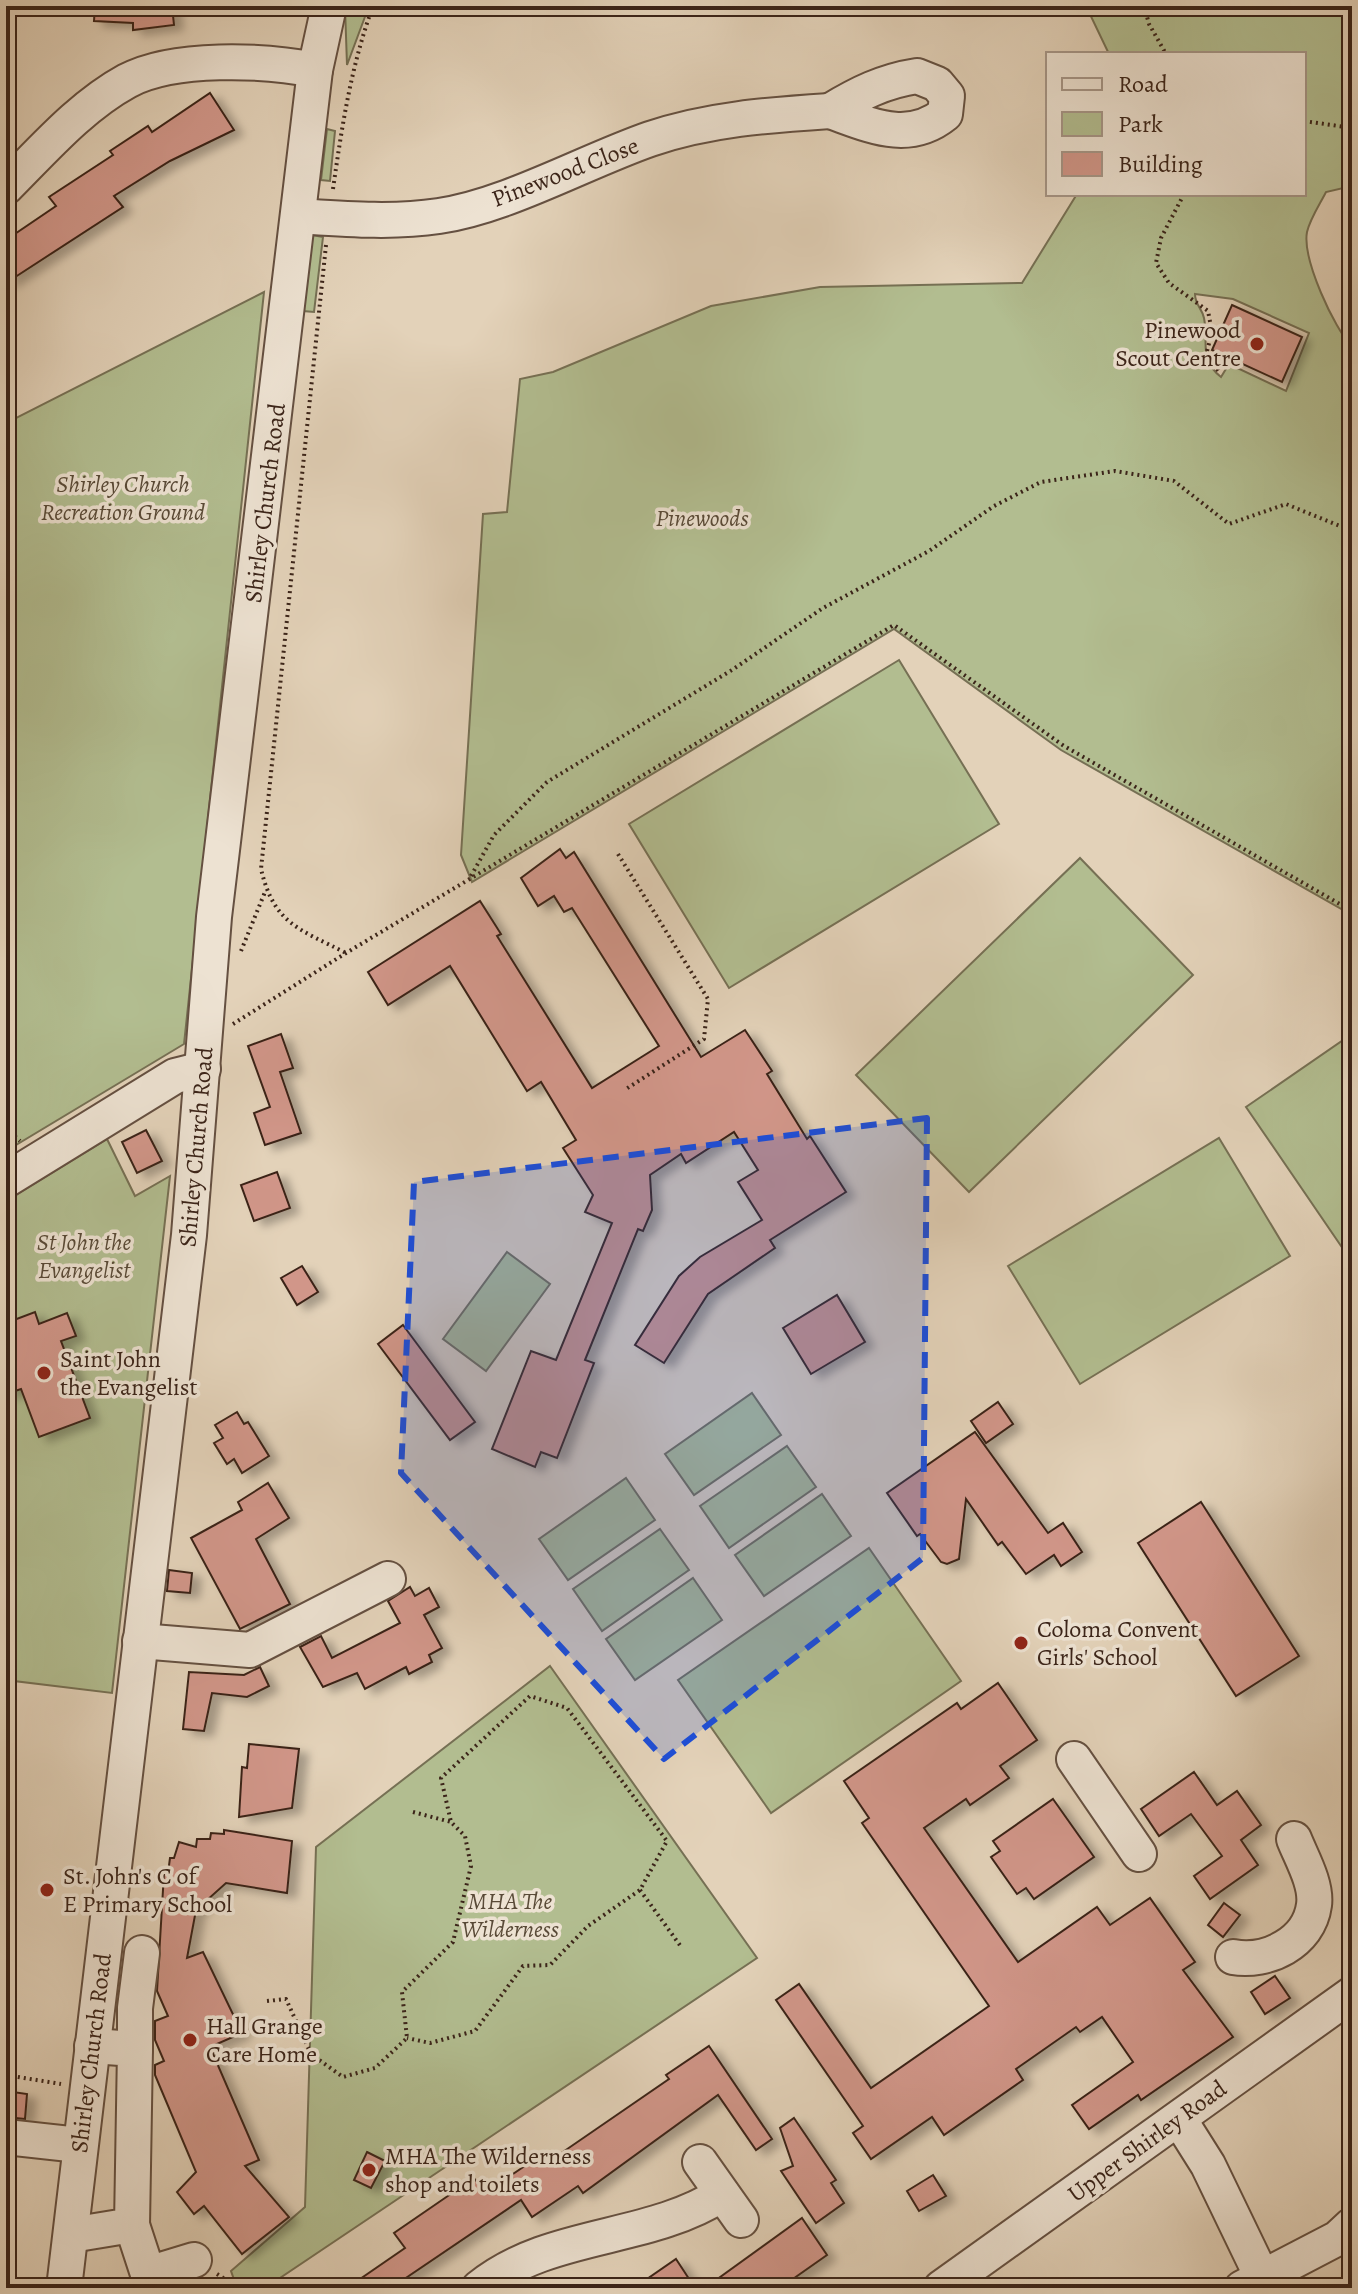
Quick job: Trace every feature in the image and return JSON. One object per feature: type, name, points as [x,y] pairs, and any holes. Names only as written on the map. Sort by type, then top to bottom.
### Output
[{"type":"street","name":"Shirley Church Road","points":[[64,2288],[189,1235],[214,917],[314,217],[315,70],[329,6]]},
{"type":"street","points":[[6,187],[84,113],[132,79],[188,67],[235,62],[274,62],[315,70]]},
{"type":"street","name":"Pinewood Close","points":[[314,217],[440,216],[484,204],[683,129],[740,118],[830,111]]},
{"type":"street","points":[[6,1180],[175,1076],[203,1069]]},
{"type":"street","points":[[140,1641],[250,1650],[388,1579]]},
{"type":"street","points":[[1074,1759],[1139,1854]]},
{"type":"street","points":[[1233,1957],[1252,1960],[1268,1957],[1296,1937],[1310,1917],[1314,1903],[1313,1890],[1294,1839]]},
{"type":"street","points":[[142,1953],[135,2008],[132,2225],[148,2274],[194,2260]]},
{"type":"street","name":"Upper Shirley Road","points":[[941,2288],[1352,1994]]},
{"type":"street","points":[[92,2046],[135,2049]]},
{"type":"street","points":[[1179,2119],[1208,2165],[1252,2282],[1338,2238],[1352,2225]]},
{"type":"street","points":[[6,2137],[79,2145]]},
{"type":"street","points":[[487,2285],[556,2249],[732,2207],[700,2162]]},
{"type":"street","points":[[71,2235],[132,2225]]},
{"type":"path","points":[[346,953],[292,925],[273,906],[261,869],[314,217],[357,47],[373,6]]},
{"type":"path","points":[[1144,6],[1149,24],[1165,52]]},
{"type":"path","points":[[1306,121],[1352,128]]},
{"type":"path","points":[[1183,196],[1161,238],[1156,263],[1169,283],[1208,311],[1212,332],[1206,355],[1220,373]]},
{"type":"path","points":[[470,878],[494,835],[547,782],[732,670],[823,608],[929,551],[994,506],[1041,482],[1115,471],[1174,481],[1229,524],[1286,504],[1352,531]]},
{"type":"path","points":[[225,1030],[346,953],[894,625],[1064,746],[1352,911]]},
{"type":"path","points":[[618,854],[708,999],[704,1039],[626,1089]]},
{"type":"path","points":[[407,2038],[430,2043],[475,2031],[523,1966],[550,1965],[588,1926],[640,1890],[667,1841],[567,1708],[530,1696],[441,1778],[451,1822]]},
{"type":"path","points":[[407,2038],[402,1992],[453,1942],[471,1866],[465,1836],[451,1822],[413,1812]]},
{"type":"path","points":[[640,1890],[682,1948]]},
{"type":"path","points":[[267,2001],[286,1999],[311,2054],[343,2077],[375,2068],[407,2038]]},
{"type":"path","points":[[6,2075],[87,2085]]},
{"type":"highlighted area","points":[[927,1118],[923,1558],[664,1759],[401,1473],[414,1182]]},
{"type":"green space","points":[[369,6],[347,65],[345,7]]},
{"type":"green space","name":"Pinewoods","points":[[1086,6],[1352,6],[1352,186],[1326,192],[1308,227],[1307,244],[1321,292],[1352,347],[1352,915],[1061,750],[894,629],[472,882],[461,855],[483,514],[507,512],[520,379],[553,372],[711,306],[820,287],[1022,283],[1076,196],[1306,196],[1306,52],[1108,52]],"holes":[[[1195,294],[1233,299],[1309,333],[1286,391],[1229,364],[1221,377],[1209,364],[1204,318]]]},
{"type":"green space","points":[[327,129],[335,131],[330,181],[321,180]]},
{"type":"green space","points":[[312,235],[323,237],[314,312],[303,311]]},
{"type":"green space","name":"Shirley Church Recreation Ground","points":[[264,292],[184,1044],[6,1151],[6,423]]},
{"type":"green space","points":[[899,660],[999,824],[729,988],[629,824]]},
{"type":"green space","points":[[1080,858],[1193,975],[969,1192],[856,1075]]},
{"type":"green space","points":[[1352,1034],[1352,1262],[1246,1107]]},
{"type":"green space","points":[[1219,1138],[1290,1256],[1080,1384],[1008,1266]]},
{"type":"green space","name":"St John the Evangelist","points":[[107,1139],[135,1196],[170,1176],[112,1693],[6,1680],[6,1201]]},
{"type":"green space","points":[[507,1252],[550,1284],[486,1371],[443,1339]]},
{"type":"green space","points":[[752,1393],[781,1435],[694,1495],[665,1454]]},
{"type":"green space","points":[[787,1446],[816,1487],[729,1548],[700,1506]]},
{"type":"green space","points":[[626,1478],[655,1520],[568,1580],[539,1539]]},
{"type":"green space","points":[[822,1494],[851,1536],[764,1596],[735,1555]]},
{"type":"green space","points":[[660,1529],[689,1570],[602,1631],[573,1589]]},
{"type":"green space","points":[[869,1548],[961,1681],[771,1813],[678,1680]]},
{"type":"green space","points":[[693,1578],[722,1620],[635,1680],[606,1639]]},
{"type":"green space","name":"MHA The Wilderness","points":[[550,1666],[757,1958],[265,2288],[237,2288],[231,2271],[305,2207],[316,1847]]},
{"type":"building","points":[[95,6],[172,6],[174,25],[133,30],[133,23],[94,21]]},
{"type":"building","points":[[210,93],[234,130],[170,161],[114,196],[123,207],[6,283],[6,240],[56,206],[49,197],[113,155],[110,151],[148,126],[152,132]]},
{"type":"building","name":"Pinewood Scout Centre","points":[[1232,305],[1302,337],[1282,382],[1212,350]]},
{"type":"building","points":[[560,849],[566,858],[574,852],[701,1057],[745,1030],[772,1071],[767,1074],[807,1139],[810,1136],[846,1192],[770,1240],[775,1248],[708,1294],[664,1363],[635,1345],[679,1276],[700,1257],[762,1220],[738,1182],[758,1170],[734,1132],[686,1163],[681,1154],[650,1175],[652,1210],[643,1231],[638,1229],[585,1360],[594,1363],[557,1458],[541,1452],[535,1467],[492,1449],[531,1351],[556,1360],[612,1223],[585,1212],[593,1195],[563,1148],[576,1140],[541,1082],[527,1091],[450,966],[388,1005],[368,972],[480,901],[501,934],[497,936],[592,1088],[659,1046],[572,908],[564,912],[554,896],[538,906],[521,878]]},
{"type":"building","points":[[281,1034],[293,1068],[280,1072],[301,1133],[265,1145],[254,1113],[270,1107],[248,1046]]},
{"type":"building","points":[[146,1130],[162,1161],[137,1173],[122,1142]]},
{"type":"building","points":[[277,1172],[290,1208],[254,1221],[241,1185]]},
{"type":"building","points":[[302,1266],[318,1292],[297,1305],[281,1278]]},
{"type":"building","points":[[837,1295],[865,1342],[811,1374],[783,1328]]},
{"type":"building","name":"Saint John the Evangelist","points":[[35,1312],[39,1324],[67,1313],[76,1336],[61,1341],[90,1418],[39,1437],[21,1389],[6,1394],[6,1323]]},
{"type":"building","points":[[403,1325],[475,1422],[450,1440],[378,1344]]},
{"type":"building","points":[[998,1402],[1013,1424],[986,1443],[971,1421]]},
{"type":"building","points":[[237,1412],[244,1424],[248,1422],[269,1456],[242,1473],[234,1459],[227,1464],[214,1443],[223,1438],[215,1425]]},
{"type":"building","points":[[975,1432],[1048,1533],[1063,1523],[1082,1552],[1061,1566],[1054,1555],[1026,1574],[1002,1542],[998,1545],[966,1499],[959,1559],[947,1564],[941,1562],[920,1534],[917,1536],[887,1493]]},
{"type":"building","points":[[268,1483],[289,1518],[256,1539],[290,1604],[240,1629],[191,1538],[242,1510],[238,1502]]},
{"type":"building","points":[[1201,1502],[1299,1656],[1236,1696],[1138,1543]]},
{"type":"building","points":[[169,1570],[192,1573],[190,1593],[167,1591]]},
{"type":"building","points":[[410,1587],[415,1596],[429,1588],[439,1607],[424,1615],[442,1648],[429,1655],[432,1662],[409,1674],[406,1667],[365,1689],[357,1673],[323,1687],[300,1647],[321,1636],[332,1658],[400,1623],[388,1601]]},
{"type":"building","points":[[260,1667],[269,1686],[247,1697],[212,1693],[204,1731],[183,1729],[189,1672],[244,1675]]},
{"type":"building","points":[[998,1683],[1037,1740],[1000,1766],[1009,1778],[970,1805],[966,1799],[924,1828],[1018,1962],[1097,1907],[1110,1925],[1150,1898],[1195,1962],[1183,1970],[1233,2037],[1141,2100],[1138,2095],[1089,2129],[1072,2105],[1133,2062],[1102,2017],[1080,2032],[1076,2027],[1016,2069],[1023,2080],[944,2135],[932,2117],[871,2159],[853,2133],[863,2126],[776,2000],[799,1984],[871,2088],[989,2006],[862,1823],[869,1818],[844,1781],[957,1703],[961,1709]]},
{"type":"building","points":[[249,1744],[299,1749],[292,1808],[239,1817],[242,1767],[247,1768]]},
{"type":"building","points":[[1194,1772],[1217,1805],[1237,1791],[1261,1825],[1241,1840],[1258,1865],[1210,1899],[1194,1876],[1222,1856],[1191,1814],[1159,1836],[1141,1809]]},
{"type":"building","points":[[1053,1799],[1094,1857],[1034,1899],[1026,1888],[1017,1894],[991,1857],[1000,1851],[993,1841]]},
{"type":"building","name":"Hall Grange Care Home","points":[[224,1830],[292,1841],[287,1893],[226,1883],[196,1910],[187,1958],[203,1952],[242,2033],[210,2047],[259,2160],[245,2166],[289,2217],[242,2254],[204,2206],[194,2214],[177,2192],[196,2172],[155,2075],[155,2065],[164,2061],[155,2040],[155,2021],[168,2016],[157,1991],[164,1873],[168,1873],[170,1858],[174,1858],[179,1842],[196,1847],[197,1839],[210,1839],[211,1833],[224,1834]]},
{"type":"building","points":[[1224,1903],[1240,1915],[1223,1937],[1208,1925]]},
{"type":"building","points":[[1275,1976],[1290,1998],[1265,2014],[1251,1992]]},
{"type":"building","points":[[709,2046],[772,2139],[756,2150],[718,2095],[583,2193],[578,2186],[532,2217],[521,2200],[391,2288],[347,2288],[405,2248],[394,2233],[474,2178],[485,2193],[538,2157],[544,2165],[669,2079],[666,2075]]},
{"type":"building","points":[[6,2091],[27,2094],[25,2119],[6,2117]]},
{"type":"building","points":[[794,2118],[836,2180],[831,2183],[844,2203],[816,2223],[781,2171],[793,2166],[780,2128]]},
{"type":"building","name":"MHA The Wilderness shop and toilets","points":[[367,2152],[385,2161],[371,2188],[354,2180]]},
{"type":"building","points":[[933,2175],[946,2196],[919,2211],[907,2191]]},
{"type":"building","points":[[802,2218],[827,2255],[780,2288],[705,2288]]},
{"type":"building","points":[[676,2259],[695,2288],[634,2288]]},
{"type":"place","name":"Pinewood Scout Centre","points":[[1257,344]]},
{"type":"place","name":"Saint John the Evangelist","points":[[44,1373]]},
{"type":"place","name":"Coloma Convent Girls' School","points":[[1021,1643]]},
{"type":"place","name":"St. John's C of E Primary School","points":[[47,1890]]},
{"type":"place","name":"Hall Grange Care Home","points":[[190,2040]]},
{"type":"place","name":"MHA The Wilderness shop and toilets","points":[[369,2170]]}]
